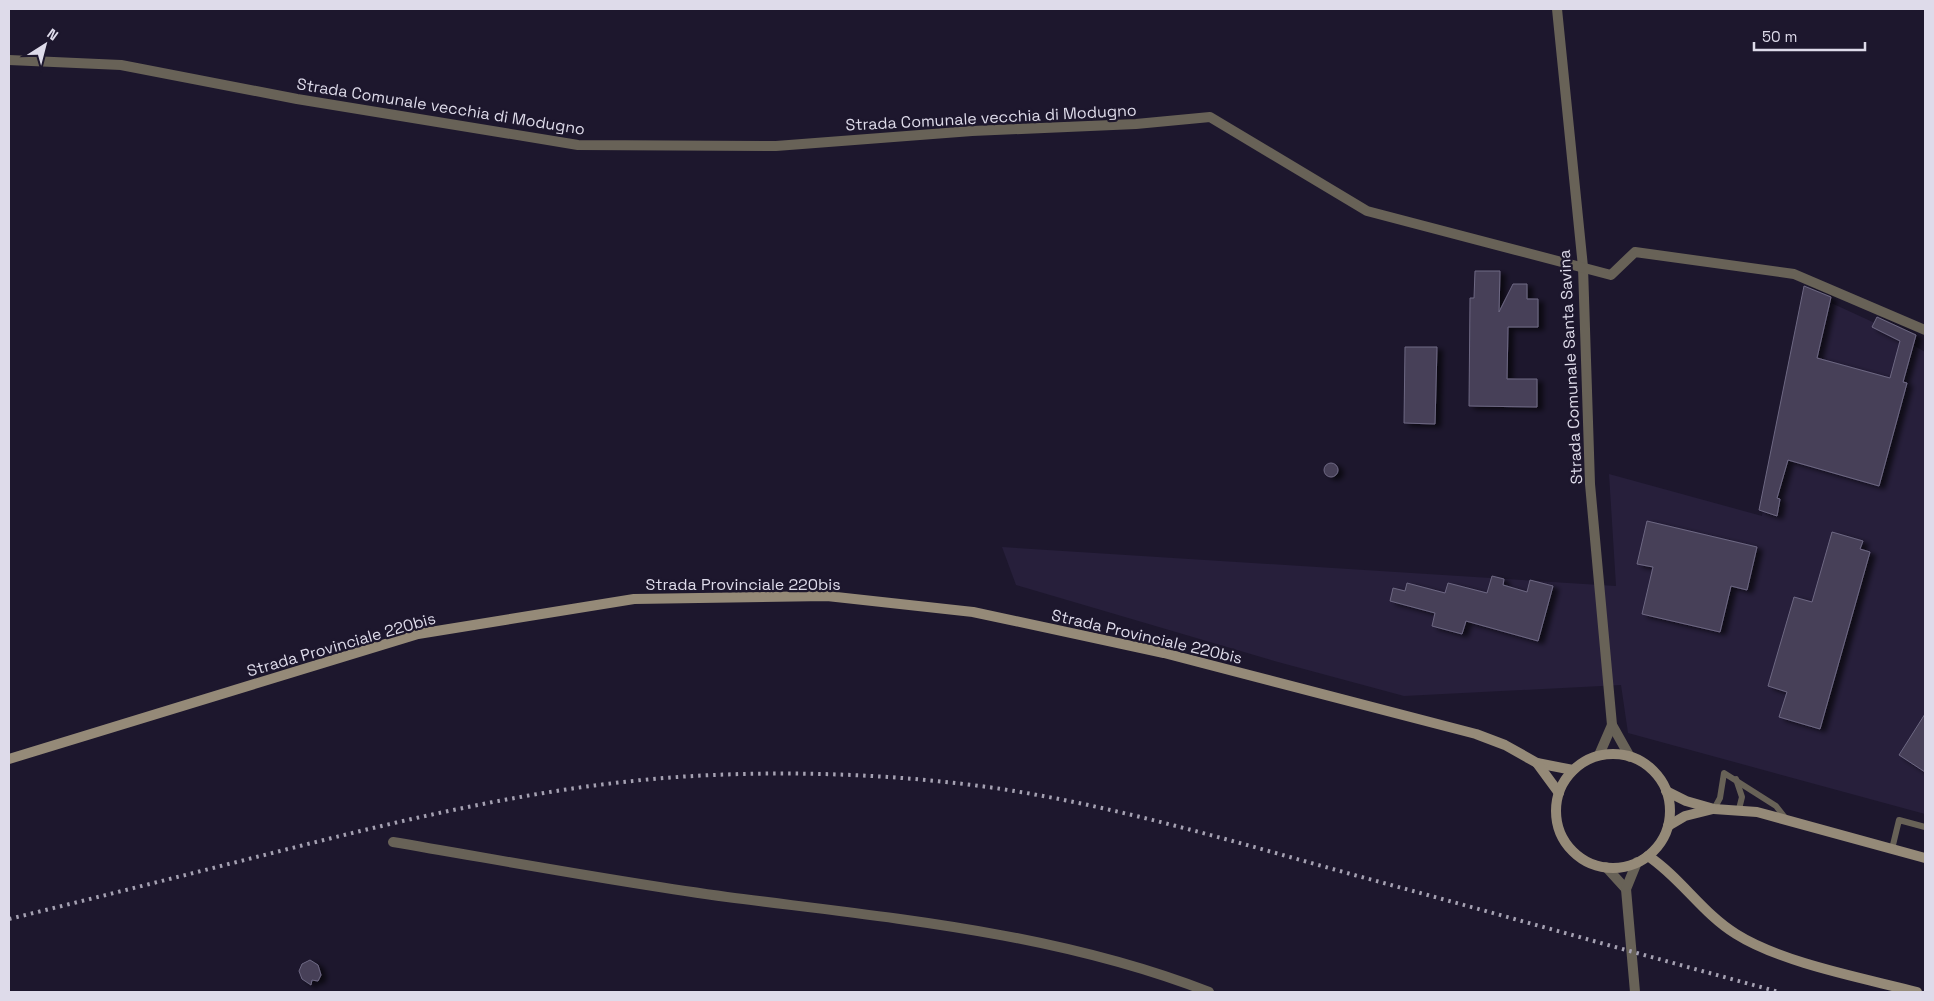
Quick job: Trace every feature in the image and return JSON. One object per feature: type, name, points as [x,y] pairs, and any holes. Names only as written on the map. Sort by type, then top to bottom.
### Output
[{"type":"street","name":"Strada Comunale Santa Savina","points":[[1557,9],[1582,267],[1590,484],[1612,725],[1630,757]]},
{"type":"street","name":"Strada Comunale vecchia di Modugno","points":[[9,60],[121,65],[297,99],[578,145],[776,146],[972,131],[1136,124],[1210,117],[1367,211],[1611,274],[1635,252],[1794,274],[1925,330]]},
{"type":"street","name":"Strada Provinciale 220bis","points":[[9,759],[418,634],[634,599],[827,596],[973,612],[1164,653],[1476,734],[1505,745],[1537,763],[1573,770]]},
{"type":"street","name":"Strada Comunale Santa Savina","points":[[1599,755],[1612,725]]},
{"type":"street","points":[[1615,754],[1630,757],[1646,764],[1658,776],[1666,791],[1670,808],[1668,826],[1660,843],[1648,856],[1637,862],[1622,867],[1606,867],[1590,863],[1576,854],[1565,841],[1558,826],[1556,809],[1559,793],[1573,770],[1585,761],[1599,755],[1615,754]]},
{"type":"street","name":"Strada Provinciale 220bis","points":[[1537,763],[1559,793]]},
{"type":"street","points":[[1666,791],[1686,802],[1714,809]]},
{"type":"street","points":[[1668,826],[1685,816],[1714,809],[1739,809],[1787,820],[1925,858]]},
{"type":"street","points":[[394,842],[686,891],[971,929],[1071,949],[1156,972],[1209,992]]},
{"type":"street","points":[[1648,856],[1668,869],[1708,912],[1736,934],[1782,956],[1917,992]]},
{"type":"street","points":[[1635,992],[1626,889],[1637,862]]},
{"type":"street","points":[[1606,867],[1626,889]]},
{"type":"lane","points":[[1714,809],[1720,798],[1724,773],[1776,806],[1787,820]]},
{"type":"lane","points":[[1736,779],[1742,798],[1739,809]]},
{"type":"lane","points":[[1892,849],[1900,820],[1925,827]]},
{"type":"shaded area","points":[[1803,290],[1877,324],[1925,352],[1925,814],[1628,733],[1621,685],[1404,696],[1278,662],[1016,585],[1002,547],[1616,586],[1609,474],[1762,516]]},
{"type":"building","points":[[1475,271],[1500,271],[1499,312],[1513,284],[1527,284],[1527,299],[1538,299],[1538,327],[1508,327],[1507,379],[1537,379],[1537,407],[1469,406],[1470,298],[1474,298]]},
{"type":"building","points":[[1804,286],[1831,297],[1817,358],[1890,378],[1900,341],[1872,327],[1877,317],[1916,335],[1903,382],[1907,383],[1879,486],[1788,460],[1777,498],[1780,499],[1777,516],[1759,510]]},
{"type":"building","points":[[1405,347],[1437,347],[1435,424],[1404,423]]},
{"type":"building","points":[[1331,463],[1336,465],[1338,470],[1336,475],[1331,477],[1326,475],[1324,470],[1326,465]]},
{"type":"building","points":[[1647,521],[1757,547],[1747,590],[1731,586],[1720,632],[1642,614],[1653,567],[1637,564]]},
{"type":"building","points":[[1832,532],[1863,541],[1860,549],[1870,552],[1820,729],[1779,717],[1787,692],[1768,686],[1794,597],[1812,602]]},
{"type":"building","points":[[1492,576],[1504,579],[1503,585],[1527,592],[1530,580],[1553,586],[1538,641],[1466,621],[1462,634],[1432,626],[1435,613],[1390,601],[1393,588],[1405,591],[1407,583],[1445,593],[1448,583],[1487,593]]},
{"type":"building","points":[[1925,714],[1925,772],[1899,755]]},
{"type":"building","points":[[310,960],[318,965],[321,975],[318,981],[312,980],[311,985],[302,979],[299,971],[302,964]]},
{"type":"railway","points":[[9,919],[344,835],[500,801],[606,784],[659,778],[748,774],[854,775],[925,780],[995,788],[1132,815],[1223,838],[1779,992]]}]
